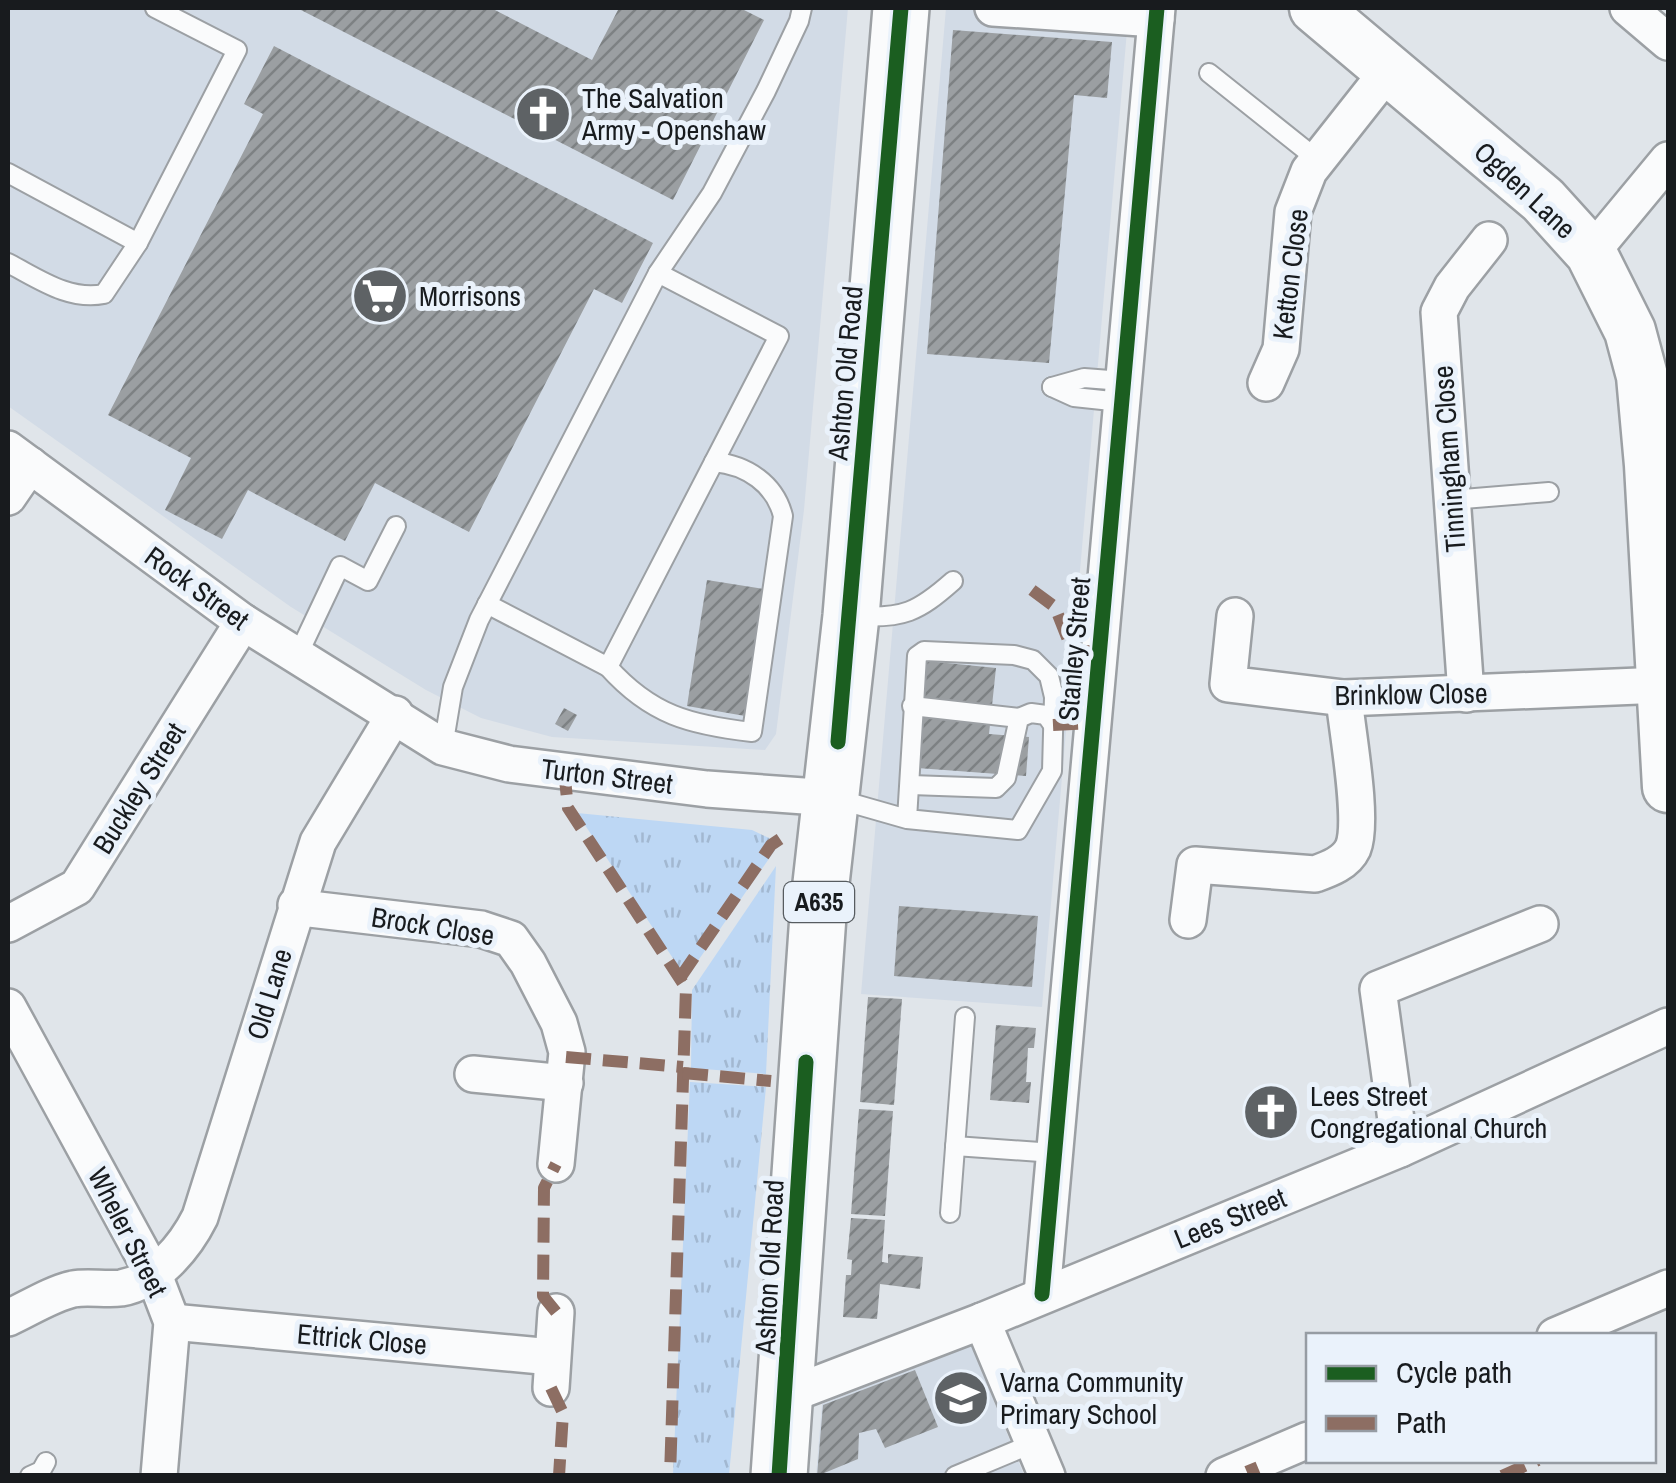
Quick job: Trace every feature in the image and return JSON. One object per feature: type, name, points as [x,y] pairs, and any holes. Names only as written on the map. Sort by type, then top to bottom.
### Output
[{"type":"highway","name":"Ashton Old Road","points":[[780,1476],[819,901],[850,616],[901,8]]},
{"type":"street","points":[[993,8],[1156,13]]},
{"type":"street","name":"Ogden Lane","points":[[1315,8],[1544,200],[1591,253],[1630,331],[1642,376],[1668,788]]},
{"type":"street","points":[[1628,8],[1668,42]]},
{"type":"street","name":"Stanley Street","points":[[1042,1294],[1156,13]]},
{"type":"street","name":"Ketton Close","points":[[1266,383],[1281,348],[1293,212],[1309,171],[1388,71]]},
{"type":"street","points":[[1591,253],[1668,160]]},
{"type":"street","name":"Tinningham Close","points":[[1466,694],[1439,312],[1452,287],[1490,240]]},
{"type":"street","points":[[8,497],[19,457]]},
{"type":"street","name":"Rock Street","points":[[19,457],[243,622],[395,714]]},
{"type":"street","name":"Brinklow Close","points":[[1235,616],[1228,684],[1344,698],[1663,684]]},
{"type":"street","name":"Buckley Street","points":[[8,924],[77,887],[243,622]]},
{"type":"street","points":[[1188,920],[1195,865],[1315,874],[1331,869],[1348,854],[1356,836],[1356,810],[1344,698]]},
{"type":"street","name":"Turton Street","points":[[395,714],[443,748],[509,764],[707,788],[832,798]]},
{"type":"street","name":"Old Lane","points":[[154,1275],[164,1261],[187,1243],[200,1217],[318,842],[395,714]]},
{"type":"street","name":"Brock Close","points":[[296,904],[310,909],[481,929],[510,940],[528,963],[558,1023],[567,1052],[556,1164]]},
{"type":"street","points":[[1400,1149],[1378,990],[1540,924]]},
{"type":"street","name":"Wheler Street","points":[[8,1007],[154,1275],[172,1322],[159,1476]]},
{"type":"street","name":"Lees Street","points":[[786,1396],[982,1322],[1400,1149],[1668,1026]]},
{"type":"street","points":[[473,1074],[564,1083]]},
{"type":"street","points":[[8,1318],[72,1289],[123,1288],[154,1275]]},
{"type":"street","points":[[1562,1333],[1668,1288]]},
{"type":"street","name":"Ettrick Close","points":[[172,1322],[552,1372],[556,1312]]},
{"type":"street","points":[[982,1322],[1040,1459]]},
{"type":"street","points":[[1224,1476],[1306,1441]]},
{"type":"lane","points":[[8,263],[85,298],[104,294],[138,243],[237,50],[155,8]]},
{"type":"lane","points":[[443,748],[452,687],[487,604],[658,273],[712,193],[766,91],[802,8]]},
{"type":"lane","points":[[1209,74],[1318,160]]},
{"type":"lane","points":[[8,173],[138,243]]},
{"type":"lane","points":[[608,666],[779,336],[658,273]]},
{"type":"lane","points":[[487,604],[608,666],[624,686],[689,723],[752,732],[782,516],[778,496],[762,481],[729,464],[714,462]]},
{"type":"lane","points":[[1451,500],[1550,492]]},
{"type":"lane","points":[[298,657],[340,566],[368,580],[396,526]]},
{"type":"lane","points":[[850,616],[891,618],[914,611],[953,580]]},
{"type":"lane","points":[[832,798],[907,819],[1018,830],[1052,770],[1054,697],[1050,676],[1034,660],[1014,655],[924,651],[917,656],[907,819]]},
{"type":"lane","points":[[912,706],[1019,718],[1031,713],[1046,715],[1053,725]]},
{"type":"lane","points":[[911,785],[996,788],[1006,778],[1019,718]]},
{"type":"lane","points":[[950,1213],[965,1017]]},
{"type":"lane","points":[[955,1146],[1054,1153]]},
{"type":"lane","points":[[955,1476],[1040,1459]]},
{"type":"lane","points":[[30,1476],[46,1462]]},
{"type":"shaded area","points":[[8,8],[848,8],[804,510],[776,734],[765,750],[552,737],[481,718],[426,690],[291,607],[8,406]]},
{"type":"shaded area","points":[[946,8],[1129,8],[1042,1007],[861,994]]},
{"type":"shaded area","points":[[971,1345],[1024,1475],[816,1476],[822,1404]]},
{"type":"green space","points":[[577,813],[752,830],[769,838],[775,850],[686,978]]},
{"type":"green space","points":[[776,866],[766,1074],[691,1068],[692,990]]},
{"type":"green space","points":[[690,1082],[766,1087],[729,1475],[673,1475]]},
{"type":"building","points":[[297,8],[491,8],[592,60],[619,8],[740,8],[764,20],[673,200]]},
{"type":"building","points":[[953,30],[1112,42],[1107,98],[1074,95],[1049,363],[927,354]]},
{"type":"building","name":"Morrisons","points":[[274,46],[653,243],[622,303],[594,289],[469,532],[375,483],[345,541],[248,490],[222,539],[165,510],[191,458],[108,415],[263,114],[244,104]]},
{"type":"building","points":[[707,580],[770,590],[751,717],[687,706]]},
{"type":"building","points":[[927,661],[996,668],[989,734],[1029,737],[1026,776],[904,767],[922,707]]},
{"type":"building","points":[[564,708],[577,715],[568,731],[555,724]]},
{"type":"building","points":[[899,906],[1038,916],[1032,987],[894,976]]},
{"type":"building","points":[[868,997],[902,999],[894,1105],[860,1102]]},
{"type":"building","points":[[996,1025],[1036,1028],[1034,1048],[1028,1048],[1029,1103],[990,1100]]},
{"type":"building","points":[[859,1109],[893,1111],[885,1216],[851,1214]]},
{"type":"building","points":[[851,1218],[885,1220],[882,1262],[888,1263],[888,1254],[923,1257],[920,1289],[880,1284],[877,1319],[843,1317],[846,1275],[851,1275],[852,1260],[847,1259]]},
{"type":"building","points":[[915,1370],[938,1427],[885,1448],[876,1429],[859,1433],[858,1459],[817,1476],[823,1405]]},
{"type":"marked path","points":[[1032,590],[1055,607],[1072,650],[1099,652]]},
{"type":"marked path","points":[[1053,725],[1093,723]]},
{"type":"marked path","points":[[564,770],[568,808],[686,988],[670,1476]]},
{"type":"marked path","points":[[680,978],[771,845],[780,839]]},
{"type":"marked path","points":[[566,1057],[683,1067]]},
{"type":"marked path","points":[[683,1073],[771,1081]]},
{"type":"marked path","points":[[556,1164],[544,1188],[543,1296],[556,1312]]},
{"type":"marked path","points":[[551,1388],[563,1413],[559,1476]]},
{"type":"marked path","points":[[1502,1476],[1531,1463]]},
{"type":"marked path","points":[[1250,1464],[1255,1476]]},
{"type":"cycle path","points":[[838,742],[901,8]]},
{"type":"cycle path","points":[[1042,1294],[1157,8]]},
{"type":"cycle path","points":[[779,1476],[806,1062]]},
{"type":"place","name":"The Salvation Army - Openshaw","points":[[543,114]]},
{"type":"place","name":"Morrisons","points":[[380,296]]},
{"type":"place","name":"Lees Street Congregational Church","points":[[1271,1112]]},
{"type":"place","name":"Varna Community Primary School","points":[[961,1398]]}]
